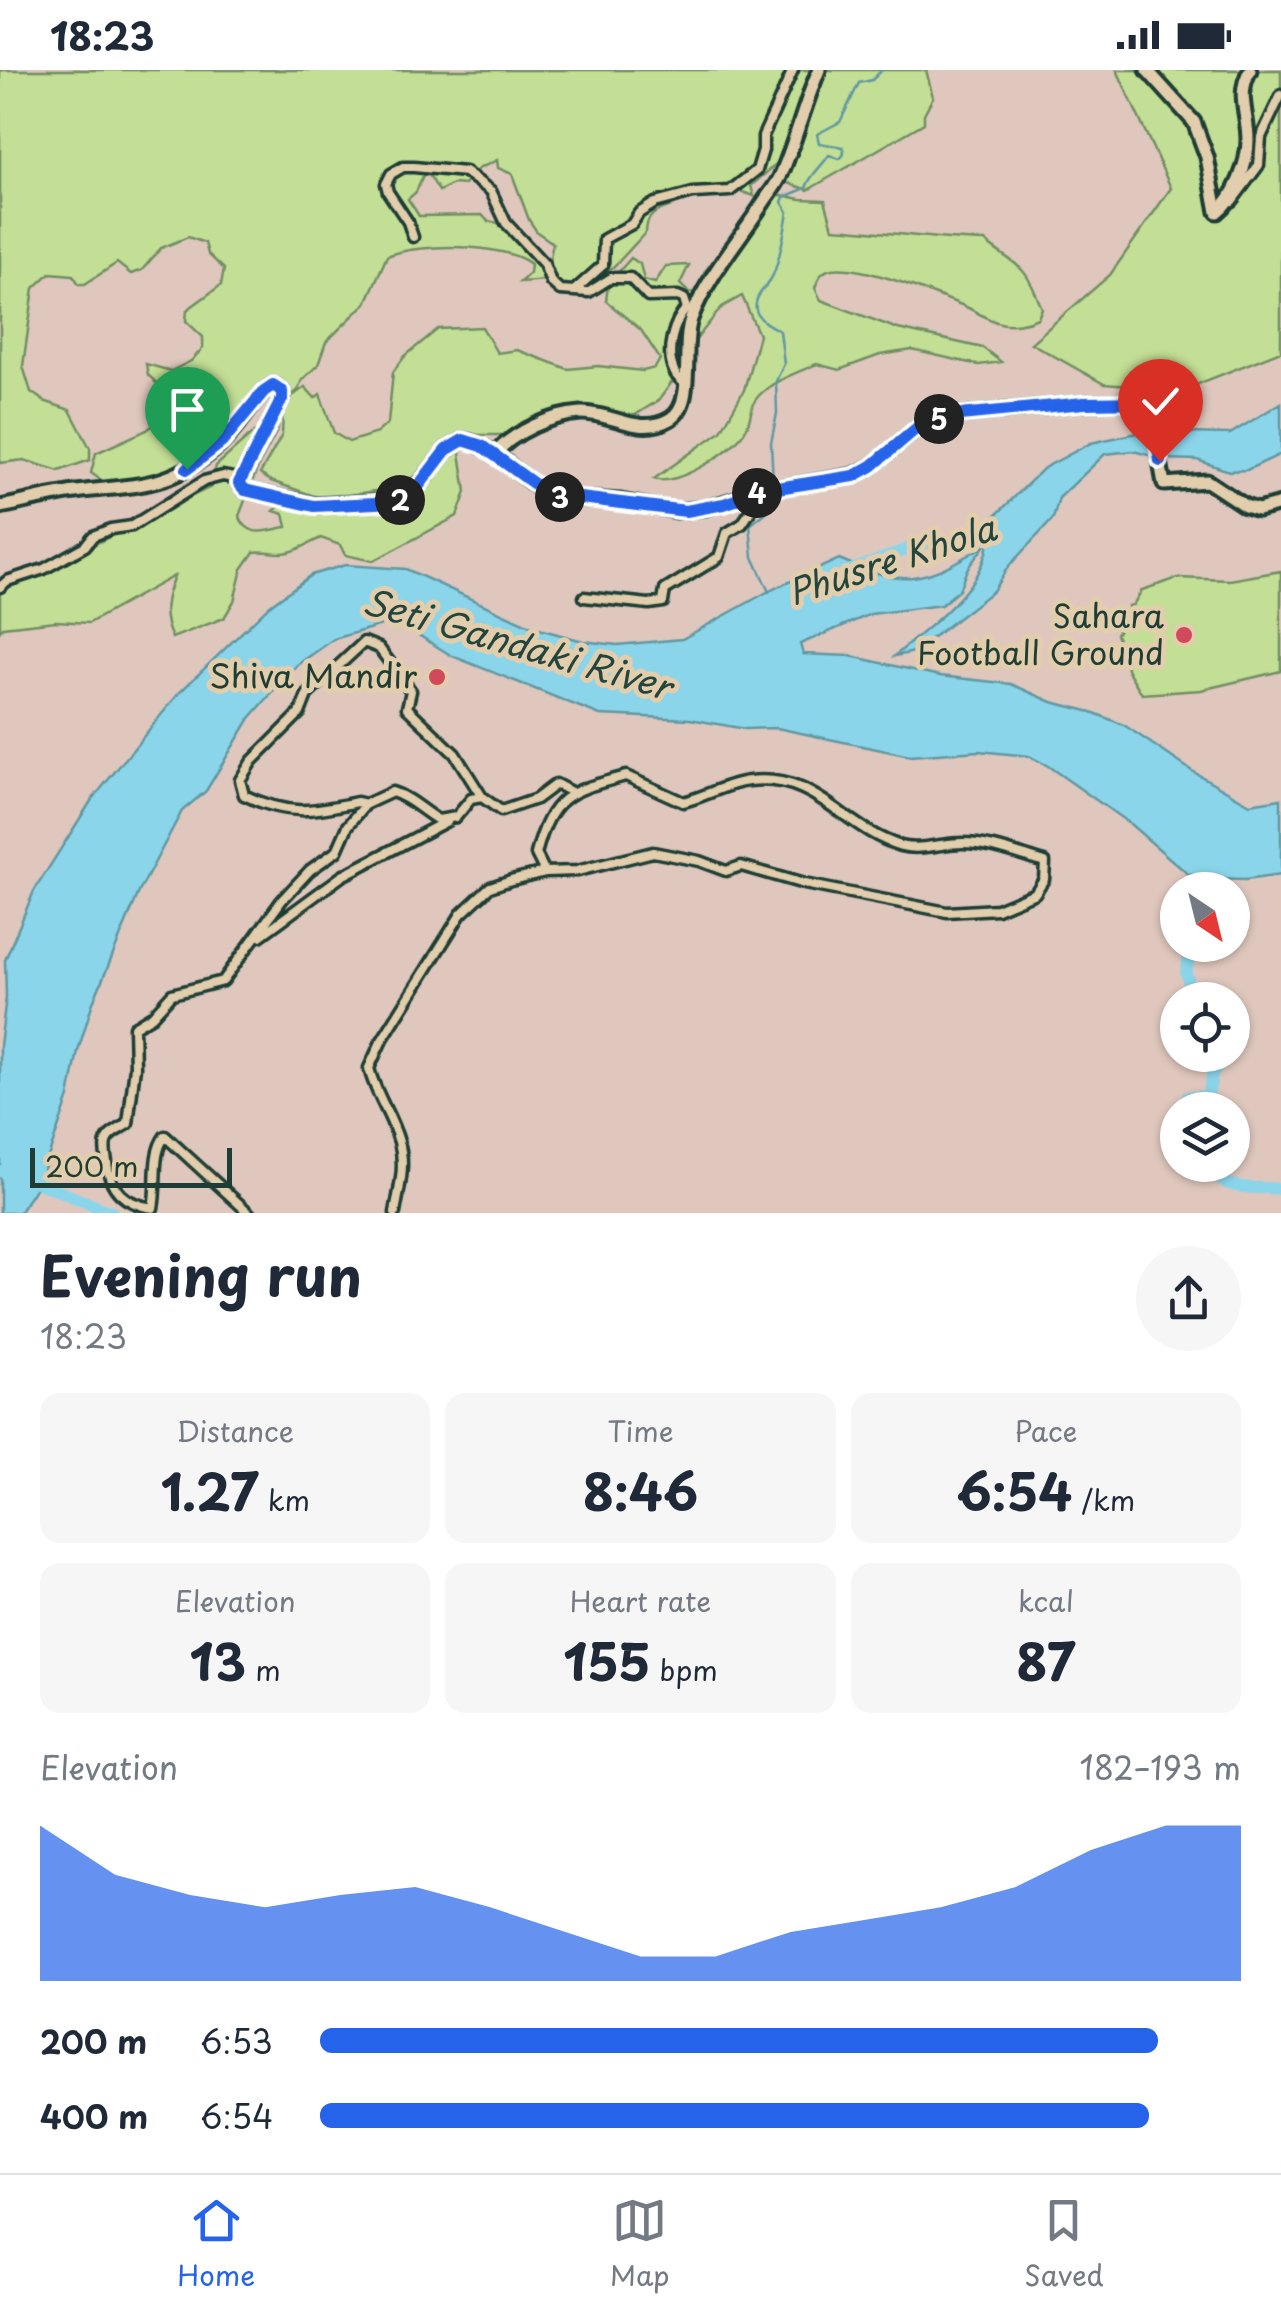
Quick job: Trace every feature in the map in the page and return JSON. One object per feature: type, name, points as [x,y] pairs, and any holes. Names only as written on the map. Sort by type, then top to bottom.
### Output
[{"type":"main road","points":[[494,455],[507,440],[582,413],[638,426],[659,424],[674,417],[686,395],[685,353],[691,321],[780,176],[818,70]]},
{"type":"main road","points":[[1146,70],[1194,122],[1206,157],[1216,210],[1224,206],[1234,190],[1248,145],[1241,95],[1250,70]]},
{"type":"main road","points":[[0,508],[78,491],[138,487],[172,476],[204,458],[264,391],[276,386],[282,391],[282,399],[239,478],[245,490],[302,504],[388,502],[411,493],[446,450],[458,442],[470,441],[548,494],[686,511],[765,490],[854,476],[872,466],[918,427],[950,416],[1084,403],[1145,402],[1152,410],[1164,484],[1200,480],[1258,510],[1281,504]]},
{"type":"street","points":[[413,237],[388,192],[386,184],[391,174],[414,167],[465,172],[491,191],[506,224],[544,264],[551,282],[560,290],[576,289],[603,264],[604,239],[632,224],[655,203],[693,193],[730,191],[756,170],[764,136],[793,70]]},
{"type":"street","points":[[1224,206],[1234,200],[1259,165],[1261,137],[1281,96]]},
{"type":"street","points":[[576,289],[578,293],[589,292],[611,278],[630,278],[648,296],[678,296],[684,300],[687,308],[673,326],[672,341],[673,371],[685,384]]},
{"type":"street","points":[[0,587],[6,580],[44,569],[85,546],[93,536],[132,526],[213,477],[239,478]]},
{"type":"street","points":[[584,597],[663,602],[665,590],[719,558],[727,533],[742,524],[765,490]]},
{"type":"street","points":[[366,804],[357,802],[300,812],[263,804],[244,794],[240,780],[252,762],[300,713],[306,695],[364,642],[380,648],[411,691],[407,708],[455,754],[482,797],[501,811],[536,799],[556,784],[571,792]]},
{"type":"street","points":[[396,1213],[403,1170],[399,1140],[368,1068],[461,914],[490,887],[652,852],[699,860],[726,871],[741,866],[804,884],[947,912],[997,908],[1035,893],[1044,878],[1045,862],[992,846],[962,843],[906,848],[866,832],[808,789],[778,780],[746,781],[683,802],[626,776],[571,792],[545,820],[536,854],[546,872]]},
{"type":"street","points":[[249,1213],[164,1136],[158,1145],[158,1184],[153,1208],[139,1206],[116,1192],[108,1178],[105,1144],[109,1135],[128,1124],[135,1067],[134,1027],[152,1016],[172,994],[223,981],[282,900],[310,870],[336,851],[348,826],[366,804],[392,792],[410,797],[421,810],[438,820],[456,816]]},
{"type":"street","points":[[254,940],[342,876],[456,816],[471,799],[482,797]]},
{"type":"green space","points":[[0,70],[926,70],[933,97],[924,123],[808,190],[785,182],[784,157],[751,186],[754,196],[731,188],[707,194],[692,187],[681,201],[653,214],[646,232],[610,270],[582,287],[569,288],[556,280],[545,263],[549,262],[553,243],[537,232],[512,174],[498,168],[497,160],[478,169],[464,185],[453,184],[439,191],[429,175],[423,176],[408,199],[419,216],[482,215],[498,223],[499,213],[542,265],[548,280],[520,282],[530,273],[531,264],[482,249],[440,247],[387,256],[366,303],[326,342],[318,365],[302,380],[297,391],[287,397],[256,401],[212,447],[168,474],[108,485],[91,473],[96,453],[147,430],[164,416],[162,393],[148,375],[146,364],[171,371],[191,361],[203,348],[203,337],[186,321],[187,310],[221,285],[224,269],[208,254],[205,243],[188,237],[161,248],[142,270],[131,274],[117,263],[85,284],[79,284],[73,275],[50,273],[34,288],[23,366],[31,392],[70,410],[90,448],[90,460],[59,471],[24,460],[0,463]]},
{"type":"green space","points":[[1117,70],[1281,70],[1281,351],[1183,390],[1104,384],[1031,343],[1110,275],[1171,188]]},
{"type":"green space","points":[[766,192],[825,200],[833,228],[985,241],[1026,275],[1042,308],[1038,318],[1019,324],[1000,323],[896,280],[857,270],[828,270],[815,288],[821,300],[898,329],[983,348],[1001,362],[979,365],[912,350],[880,355],[839,370],[817,364],[768,387],[754,402],[740,438],[718,456],[690,473],[654,479],[721,431],[744,390],[759,335],[742,296],[722,307],[701,333],[673,371],[672,382],[659,400],[632,417],[560,413],[507,435],[474,435],[453,444],[419,474],[389,489],[323,499],[260,474],[282,435],[287,400],[305,387],[315,398],[320,394],[334,433],[349,442],[377,433],[388,423],[393,372],[405,356],[438,329],[482,327],[497,353],[517,350],[568,369],[655,368],[660,359],[641,330],[606,301],[608,284],[631,258],[640,264],[644,280],[655,283],[666,266],[689,265],[680,284],[688,292],[699,293],[704,272],[745,228]]},
{"type":"green space","points":[[279,410],[278,429],[239,516],[253,531],[287,527],[284,514],[274,511],[280,506],[278,498],[399,506],[433,482],[453,449],[460,453],[466,492],[457,516],[373,561],[345,555],[340,545],[321,538],[285,553],[254,552],[242,569],[234,601],[224,618],[172,638],[166,607],[174,576],[89,623],[56,621],[3,627],[0,631],[0,588],[211,487],[216,466]]},
{"type":"green space","points":[[1281,571],[1281,671],[1201,690],[1142,694],[1128,671],[1116,634],[1129,612],[1128,606],[1133,605],[1142,590],[1178,578],[1230,580]]},
{"type":"water","points":[[1281,403],[1281,454],[1247,470],[1229,471],[1197,460],[1164,459],[1133,451],[1105,454],[1059,498],[1053,519],[1008,567],[993,591],[914,652],[895,656],[959,598],[982,563],[989,522],[1044,468],[1091,443],[1142,432],[1230,434]]},
{"type":"water","name":"Seti Gandaki River","points":[[985,545],[967,569],[959,590],[941,605],[871,614],[800,644],[803,654],[850,656],[940,676],[1011,684],[1124,725],[1250,804],[1281,799],[1281,875],[1250,879],[1250,872],[1186,872],[1130,824],[1029,756],[979,751],[910,756],[777,728],[745,729],[690,719],[600,715],[452,656],[407,628],[385,624],[334,639],[297,665],[250,718],[206,791],[182,811],[139,892],[92,1005],[69,1097],[39,1183],[19,1213],[0,1213],[0,1046],[6,997],[5,960],[34,891],[91,801],[179,693],[269,606],[311,575],[345,565],[406,569],[532,627],[583,641],[617,645],[682,639],[769,591],[839,559],[899,577],[915,577],[946,567]]},
{"type":"waterway","points":[[773,482],[771,443],[777,413],[776,381],[784,364],[780,331],[760,317],[756,305],[773,275],[780,252],[788,212],[782,202],[784,197],[806,188],[829,155],[840,159],[844,154],[843,147],[819,143],[817,134],[840,122],[859,83],[872,80],[882,70]]},
{"type":"waterway","points":[[769,592],[753,557],[750,525],[773,507],[773,495]]},
{"type":"waterway","name":"Phusre Khola","points":[[843,573],[921,544],[990,536],[1004,526]]},
{"type":"waterway","points":[[1188,962],[1189,982]]},
{"type":"waterway","points":[[1209,1092],[1214,1072]]},
{"type":"waterway","points":[[0,1171],[113,1213]]},
{"type":"waterway","points":[[1224,1182],[1281,1189]]},
{"type":"place","name":"Sahara Football Ground","points":[[1184,635]]},
{"type":"place","name":"Shiva Mandir","points":[[437,677]]},
{"type":"route","points":[[187,469],[222,442],[273,385],[282,391],[282,399],[239,483],[245,490],[314,506],[396,502],[417,488],[446,450],[463,440],[482,446],[548,494],[686,511],[765,490],[854,476],[872,466],[918,427],[950,416],[1084,403],[1145,402],[1152,410],[1160,461]]}]
